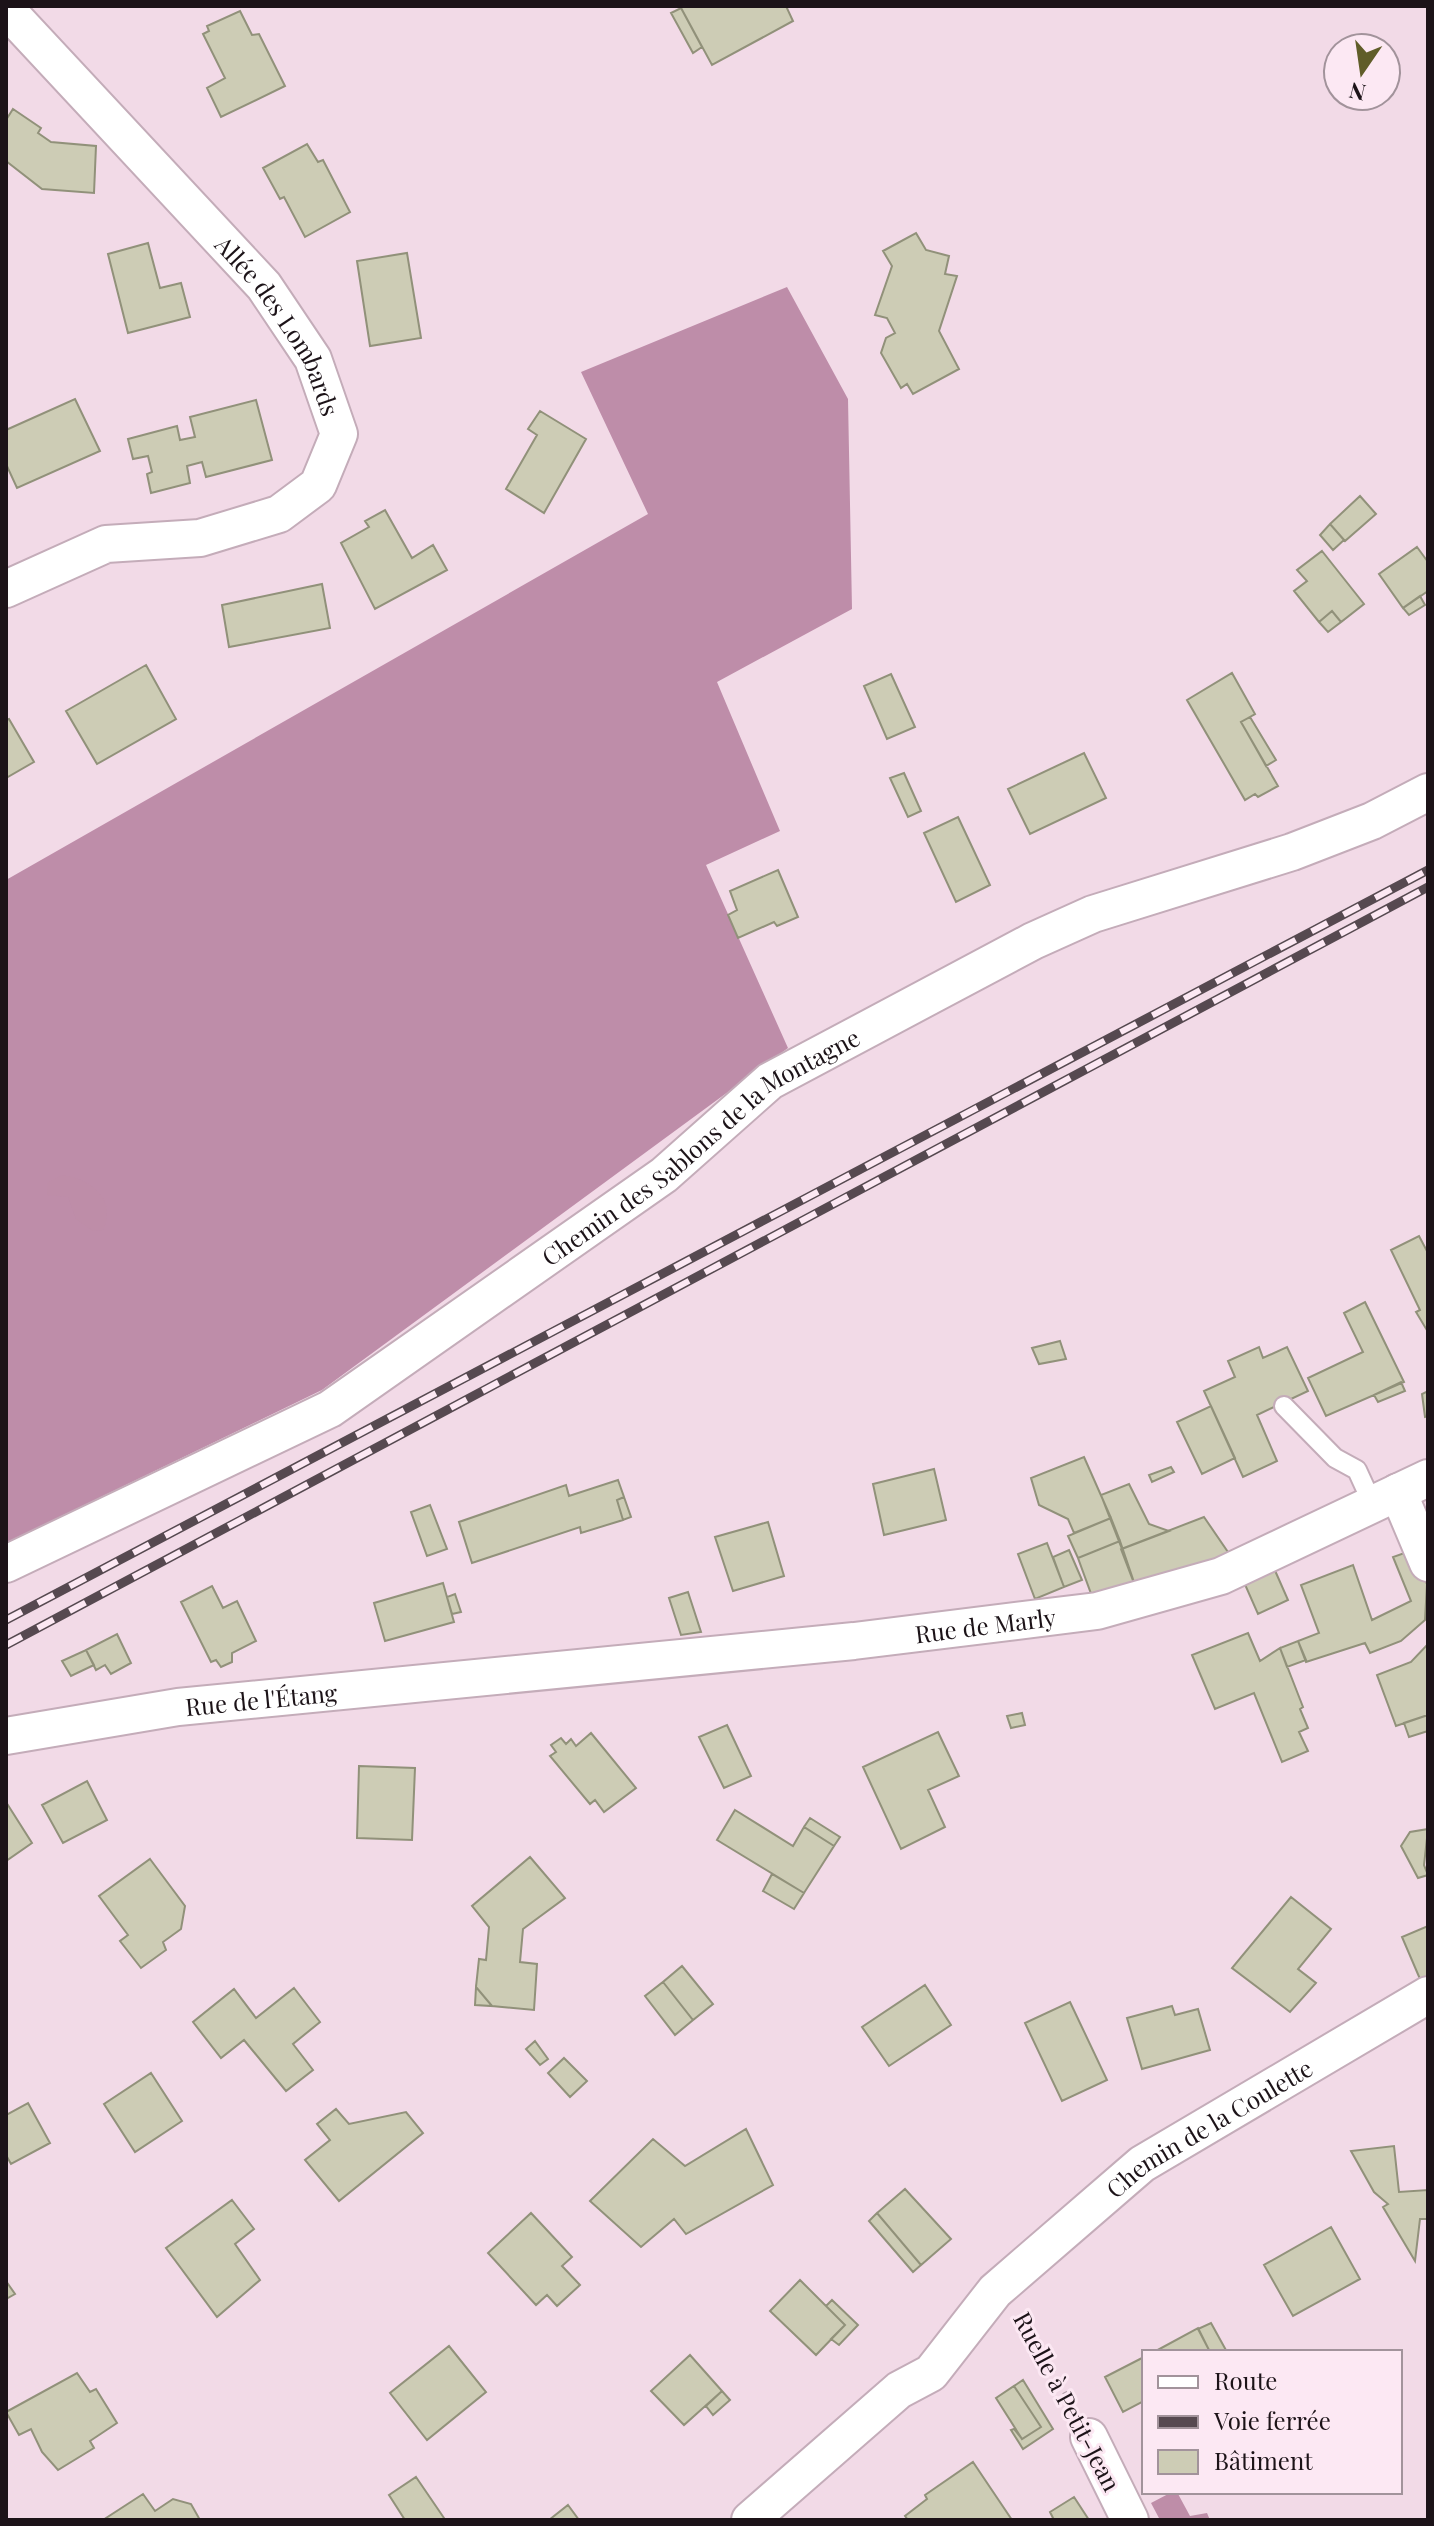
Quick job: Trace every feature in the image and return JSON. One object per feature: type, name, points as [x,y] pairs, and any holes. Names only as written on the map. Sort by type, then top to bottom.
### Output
[{"type":"street","name":"Allée des Lombards","points":[[6,9],[264,286],[313,359],[339,434],[318,485],[279,514],[200,538],[106,544],[6,589]]},
{"type":"street","name":"Chemin des Sablons de la Montagne","points":[[6,1564],[330,1409],[664,1175],[770,1081],[1033,941],[1093,914],[1292,852],[1372,821],[1428,792]]},
{"type":"street","points":[[1400,1492],[1428,1563]]},
{"type":"street","name":"Rue de Marly","points":[[518,1673],[854,1641],[1097,1611],[1221,1576],[1400,1492]]},
{"type":"street","name":"Rue de l'Étang","points":[[6,1736],[178,1707],[518,1673]]},
{"type":"street","name":"Chemin de la Coulette","points":[[750,2520],[899,2390],[931,2373],[1005,2282],[1142,2164],[1428,1995]]},
{"type":"street","name":"Ruelle à Petit-Jean","points":[[1089,2437],[1130,2520]]},
{"type":"lane","points":[[1284,1406],[1335,1458],[1400,1492]]},
{"type":"path","name":"Ruelle à Petit-Jean","points":[[1005,2282],[1089,2437]]},
{"type":"shaded area","points":[[787,287],[848,399],[852,609],[717,682],[780,831],[706,865],[788,1048],[322,1390],[6,1543],[6,880],[648,514],[581,372]]},
{"type":"shaded area","points":[[62,1175],[83,1181],[99,1192],[107,1209],[103,1230],[93,1231],[76,1219],[68,1197],[47,1195],[48,1182]]},
{"type":"shaded area","points":[[1168,2494],[1178,2494],[1190,2516],[1207,2513],[1210,2520],[1160,2520],[1151,2503]]},
{"type":"building","points":[[680,6],[786,6],[793,21],[712,65]]},
{"type":"building","points":[[681,8],[702,47],[693,53],[671,13]]},
{"type":"building","points":[[240,11],[252,35],[259,34],[285,86],[221,117],[207,88],[225,78],[203,34],[209,31],[207,26]]},
{"type":"building","points":[[13,109],[41,128],[38,133],[51,142],[96,146],[94,193],[42,189],[6,161],[6,120]]},
{"type":"building","points":[[307,144],[318,162],[323,160],[350,212],[305,237],[284,197],[280,199],[263,168]]},
{"type":"building","points":[[916,233],[926,250],[949,256],[945,274],[957,276],[939,331],[959,369],[913,394],[907,384],[901,388],[881,353],[886,338],[895,333],[887,318],[875,315],[892,266],[883,251]]},
{"type":"building","points":[[148,243],[160,288],[181,283],[190,317],[128,333],[108,254]]},
{"type":"building","points":[[407,253],[421,338],[370,346],[357,261]]},
{"type":"building","points":[[75,399],[100,451],[17,488],[6,464],[6,430]]},
{"type":"building","points":[[256,400],[272,460],[206,477],[202,462],[187,466],[190,483],[151,493],[147,474],[152,472],[148,456],[133,459],[128,439],[177,426],[180,440],[195,437],[190,417]]},
{"type":"building","points":[[540,411],[586,439],[544,513],[506,489],[537,435],[528,429]]},
{"type":"building","points":[[1360,496],[1376,514],[1345,541],[1330,524]]},
{"type":"building","points":[[385,510],[412,558],[433,545],[447,570],[375,609],[341,543],[369,527],[365,521]]},
{"type":"building","points":[[1330,524],[1344,540],[1333,550],[1320,535]]},
{"type":"building","points":[[1417,547],[1428,562],[1428,591],[1403,608],[1379,574]]},
{"type":"building","points":[[1322,551],[1364,604],[1341,622],[1332,611],[1319,622],[1294,591],[1307,581],[1297,570]]},
{"type":"building","points":[[322,584],[330,628],[229,647],[222,605]]},
{"type":"building","points":[[1420,596],[1425,605],[1409,615],[1403,608]]},
{"type":"building","points":[[1332,611],[1341,622],[1328,632],[1319,622]]},
{"type":"building","points":[[146,665],[176,719],[97,764],[66,711]]},
{"type":"building","points":[[1232,673],[1255,714],[1241,722],[1278,786],[1245,800],[1187,700]]},
{"type":"building","points":[[891,674],[915,727],[887,739],[864,686]]},
{"type":"building","points":[[1250,717],[1276,760],[1266,766],[1241,722]]},
{"type":"building","points":[[9,719],[34,762],[6,778],[6,720]]},
{"type":"building","points":[[1084,753],[1106,798],[1030,834],[1008,789]]},
{"type":"building","points":[[904,773],[921,811],[908,817],[890,778]]},
{"type":"building","points":[[958,817],[990,885],[956,902],[924,833]]},
{"type":"building","points":[[778,870],[798,917],[777,926],[774,922],[738,938],[728,915],[737,910],[730,891]]},
{"type":"building","points":[[1419,1236],[1428,1253],[1428,1332],[1416,1312],[1420,1310],[1391,1250]]},
{"type":"building","points":[[1365,1302],[1404,1382],[1326,1416],[1308,1378],[1363,1352],[1344,1313]]},
{"type":"building","points":[[1060,1341],[1066,1359],[1039,1364],[1032,1348]]},
{"type":"building","points":[[1259,1347],[1263,1358],[1287,1347],[1308,1391],[1257,1415],[1277,1461],[1243,1477],[1204,1391],[1235,1377],[1228,1361]]},
{"type":"building","points":[[1401,1382],[1405,1391],[1378,1402],[1374,1395]]},
{"type":"building","points":[[1428,1391],[1428,1416],[1425,1417],[1422,1394]]},
{"type":"building","points":[[1211,1406],[1235,1458],[1202,1474],[1177,1422]]},
{"type":"building","points":[[1084,1457],[1111,1518],[1074,1533],[1068,1519],[1039,1505],[1031,1478]]},
{"type":"building","points":[[1171,1467],[1174,1472],[1152,1482],[1149,1475]]},
{"type":"building","points":[[934,1469],[946,1520],[884,1535],[873,1484]]},
{"type":"building","points":[[618,1480],[624,1497],[617,1500],[623,1520],[581,1533],[580,1527],[472,1563],[459,1522],[566,1485],[569,1496]]},
{"type":"building","points":[[1129,1484],[1149,1524],[1169,1531],[1122,1549],[1101,1495]]},
{"type":"building","points":[[624,1497],[631,1517],[623,1520],[617,1500]]},
{"type":"building","points":[[430,1505],[447,1549],[427,1556],[411,1512]]},
{"type":"building","points":[[1204,1517],[1230,1555],[1137,1591],[1121,1549]]},
{"type":"building","points":[[1111,1518],[1120,1541],[1078,1558],[1068,1536]]},
{"type":"building","points":[[768,1522],[784,1576],[733,1591],[715,1537]]},
{"type":"building","points":[[1120,1541],[1137,1591],[1093,1599],[1078,1558]]},
{"type":"building","points":[[1047,1543],[1064,1587],[1035,1599],[1018,1554]]},
{"type":"building","points":[[1069,1550],[1082,1580],[1064,1587],[1053,1557]]},
{"type":"building","points":[[1413,1550],[1427,1584],[1425,1620],[1401,1641],[1370,1653],[1365,1643],[1306,1662],[1298,1641],[1319,1633],[1301,1585],[1353,1565],[1372,1620],[1411,1601],[1393,1557]]},
{"type":"building","points":[[1273,1566],[1288,1600],[1258,1614],[1243,1580]]},
{"type":"building","points":[[443,1583],[454,1622],[385,1641],[374,1603]]},
{"type":"building","points":[[212,1586],[223,1608],[237,1601],[256,1641],[232,1653],[232,1662],[221,1667],[216,1660],[211,1662],[181,1602]]},
{"type":"building","points":[[688,1592],[701,1632],[681,1635],[669,1598]]},
{"type":"building","points":[[455,1594],[461,1612],[452,1614],[447,1597]]},
{"type":"building","points":[[1248,1633],[1260,1661],[1280,1648],[1303,1707],[1300,1709],[1308,1728],[1299,1732],[1308,1751],[1282,1762],[1254,1693],[1215,1709],[1192,1655]]},
{"type":"building","points":[[117,1634],[131,1663],[111,1674],[105,1665],[96,1670],[86,1650]]},
{"type":"building","points":[[1298,1641],[1306,1660],[1287,1667],[1280,1648]]},
{"type":"building","points":[[1428,1644],[1428,1715],[1396,1726],[1377,1675],[1411,1662]]},
{"type":"building","points":[[86,1650],[94,1665],[71,1676],[62,1661]]},
{"type":"building","points":[[1022,1713],[1025,1725],[1011,1728],[1007,1716]]},
{"type":"building","points":[[1428,1715],[1428,1731],[1409,1737],[1404,1723]]},
{"type":"building","points":[[727,1725],[751,1776],[724,1788],[699,1737]]},
{"type":"building","points":[[938,1732],[959,1776],[928,1790],[945,1827],[901,1849],[863,1767]]},
{"type":"building","points":[[591,1733],[636,1788],[604,1812],[595,1800],[590,1804],[550,1756],[556,1752],[551,1745],[561,1738],[566,1744],[571,1739],[576,1746]]},
{"type":"building","points":[[359,1766],[415,1768],[412,1840],[357,1838]]},
{"type":"building","points":[[87,1781],[107,1820],[63,1843],[42,1805]]},
{"type":"building","points":[[6,1802],[32,1843],[6,1861]]},
{"type":"building","points":[[735,1810],[793,1846],[804,1827],[834,1846],[804,1893],[717,1840]]},
{"type":"building","points":[[810,1818],[840,1837],[834,1846],[804,1827]]},
{"type":"building","points":[[1428,1829],[1424,1865],[1428,1875],[1418,1878],[1401,1846],[1410,1832]]},
{"type":"building","points":[[530,1857],[565,1898],[523,1929],[520,1962],[537,1964],[534,2010],[492,2006],[476,1987],[479,1959],[486,1960],[489,1927],[472,1906]]},
{"type":"building","points":[[150,1859],[185,1906],[181,1929],[163,1942],[166,1950],[141,1968],[120,1941],[128,1935],[99,1896]]},
{"type":"building","points":[[772,1874],[804,1893],[794,1909],[763,1891]]},
{"type":"building","points":[[1291,1897],[1331,1929],[1298,1969],[1316,1983],[1290,2012],[1232,1968]]},
{"type":"building","points":[[1428,1926],[1428,1983],[1423,1986],[1402,1937]]},
{"type":"building","points":[[682,1966],[713,2004],[693,2020],[663,1982]]},
{"type":"building","points":[[663,1982],[693,2020],[675,2035],[645,1996]]},
{"type":"building","points":[[925,1985],[951,2025],[889,2066],[862,2027]]},
{"type":"building","points":[[476,1987],[492,2006],[475,2005]]},
{"type":"building","points":[[294,1988],[320,2022],[293,2044],[313,2070],[286,2091],[244,2040],[221,2058],[193,2022],[234,1989],[256,2018]]},
{"type":"building","points":[[1070,2002],[1107,2080],[1062,2101],[1025,2023]]},
{"type":"building","points":[[1172,2006],[1175,2015],[1198,2009],[1210,2050],[1142,2069],[1127,2018]]},
{"type":"building","points":[[535,2041],[548,2059],[540,2065],[526,2049]]},
{"type":"building","points":[[564,2058],[587,2081],[570,2097],[548,2073]]},
{"type":"building","points":[[151,2073],[182,2121],[135,2152],[104,2104]]},
{"type":"building","points":[[28,2103],[50,2143],[11,2164],[6,2155],[6,2115]]},
{"type":"building","points":[[336,2109],[349,2124],[406,2112],[423,2133],[339,2201],[305,2160],[330,2140],[317,2124]]},
{"type":"building","points":[[746,2129],[773,2185],[686,2234],[674,2219],[641,2247],[590,2201],[653,2139],[685,2166]]},
{"type":"building","points":[[1394,2146],[1399,2192],[1428,2190],[1428,2219],[1420,2219],[1415,2261],[1383,2207],[1388,2204],[1374,2192],[1351,2151]]},
{"type":"building","points":[[905,2189],[951,2239],[921,2265],[877,2213]]},
{"type":"building","points":[[232,2200],[254,2229],[235,2244],[260,2280],[217,2317],[166,2248]]},
{"type":"building","points":[[531,2213],[572,2257],[562,2266],[580,2285],[557,2306],[547,2295],[536,2305],[488,2253]]},
{"type":"building","points":[[877,2213],[921,2265],[913,2272],[869,2221]]},
{"type":"building","points":[[1331,2227],[1360,2279],[1293,2316],[1264,2265]]},
{"type":"building","points":[[800,2280],[845,2325],[816,2355],[770,2311]]},
{"type":"building","points":[[6,2281],[15,2294],[6,2299]]},
{"type":"building","points":[[832,2300],[858,2325],[839,2345],[831,2339],[845,2325],[826,2306]]},
{"type":"building","points":[[1211,2323],[1226,2350],[1209,2350],[1198,2329]]},
{"type":"building","points":[[1198,2328],[1209,2350],[1158,2350]]},
{"type":"building","points":[[449,2346],[486,2392],[427,2440],[390,2393]]},
{"type":"building","points":[[690,2355],[722,2391],[684,2425],[651,2391]]},
{"type":"building","points":[[1142,2358],[1142,2402],[1123,2412],[1105,2377]]},
{"type":"building","points":[[77,2373],[90,2392],[96,2389],[117,2423],[90,2441],[94,2448],[58,2470],[42,2452],[31,2429],[19,2435],[6,2412]]},
{"type":"building","points":[[1023,2380],[1053,2429],[1023,2449],[1011,2430],[1014,2429],[1022,2439],[1041,2427],[1014,2386]]},
{"type":"building","points":[[1014,2386],[1041,2427],[1022,2439],[996,2398]]},
{"type":"building","points":[[722,2391],[730,2400],[713,2415],[706,2406]]},
{"type":"building","points":[[973,2462],[1012,2520],[908,2520],[905,2516],[927,2499],[925,2495]]},
{"type":"building","points":[[416,2477],[443,2520],[405,2520],[389,2495]]},
{"type":"building","points":[[143,2494],[155,2511],[173,2499],[191,2504],[200,2520],[103,2520]]},
{"type":"building","points":[[1074,2497],[1089,2520],[1054,2520],[1050,2512]]},
{"type":"building","points":[[568,2505],[579,2520],[549,2520]]},
{"type":"railway","points":[[6,1620],[1428,870]]},
{"type":"railway","points":[[6,1645],[1428,887]]}]
